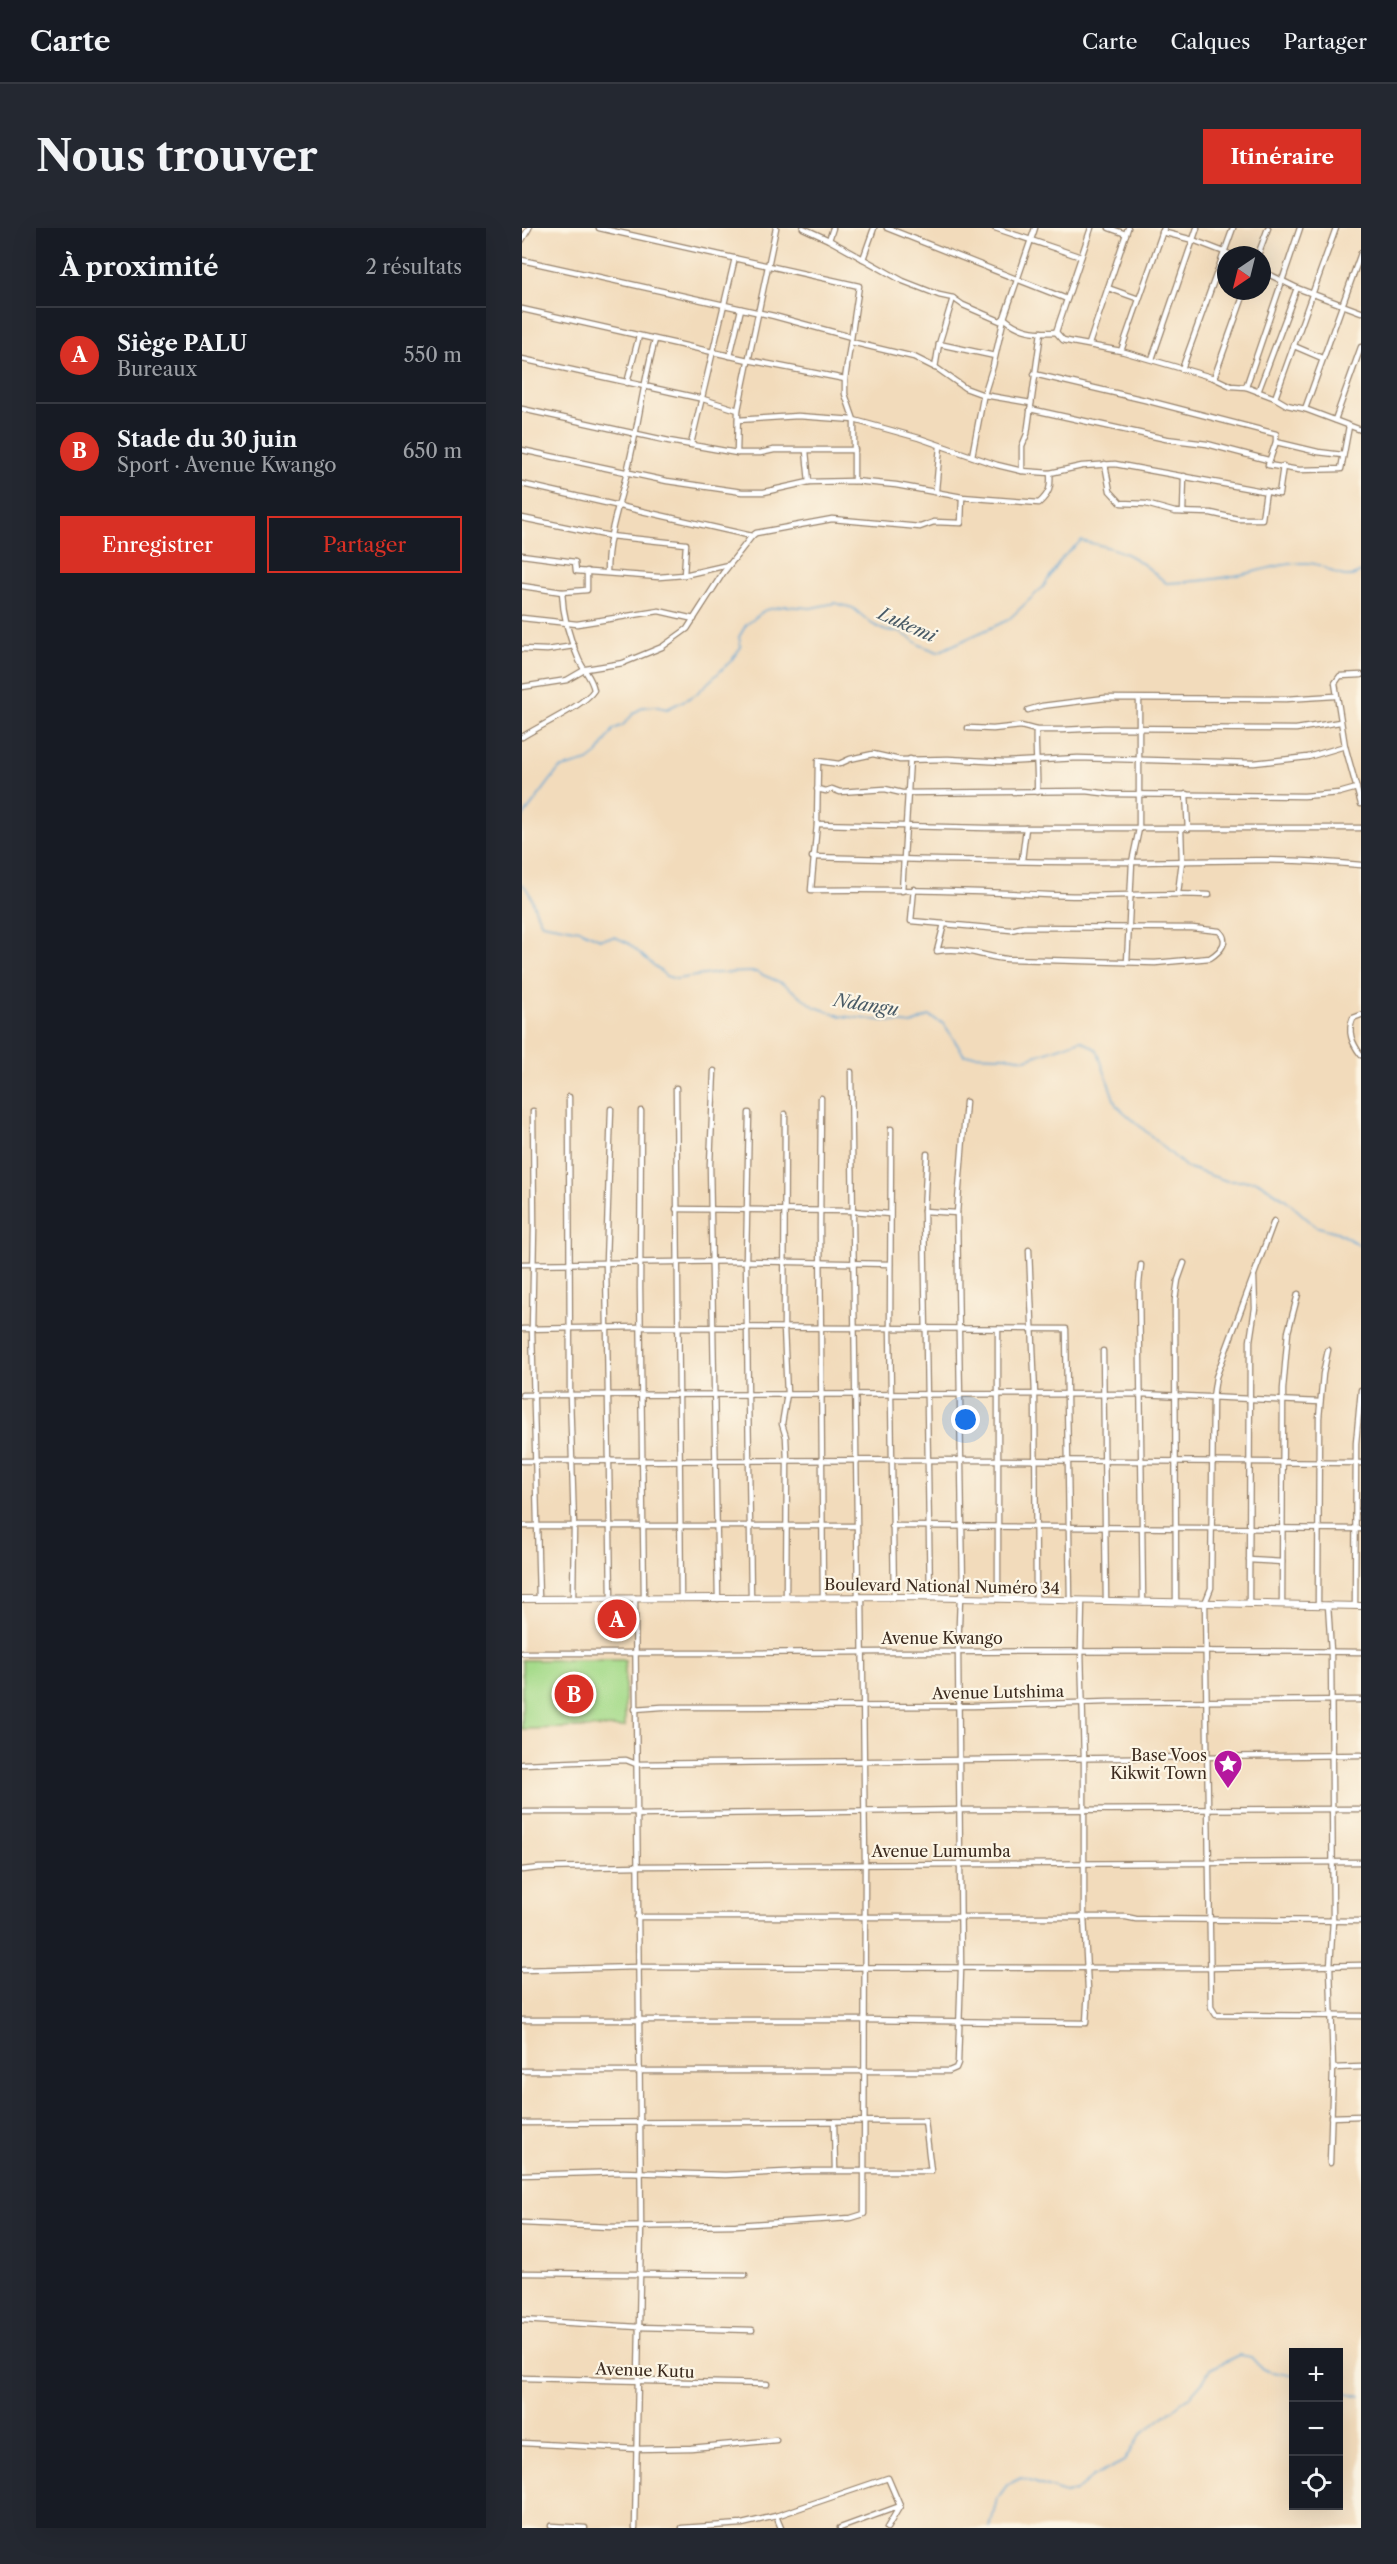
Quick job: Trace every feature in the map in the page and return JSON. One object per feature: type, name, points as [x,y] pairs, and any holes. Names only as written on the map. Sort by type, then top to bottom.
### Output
[{"type":"main road","name":"Boulevard National Numéro 34","points":[[522,1599],[960,1598],[1358,1606]]},
{"type":"street","points":[[522,240],[529,228]]},
{"type":"street","points":[[599,228],[859,286],[845,379],[845,394],[854,420],[854,482]]},
{"type":"street","points":[[737,453],[738,410],[776,228]]},
{"type":"street","points":[[802,228],[829,240],[903,281],[953,298],[963,305],[1000,321],[1004,318]]},
{"type":"street","points":[[829,240],[833,228]]},
{"type":"street","points":[[863,259],[874,228]]},
{"type":"street","points":[[887,228],[1067,299]]},
{"type":"street","points":[[995,228],[1082,257]]},
{"type":"street","points":[[972,456],[984,395],[1004,318],[1035,228]]},
{"type":"street","points":[[1056,332],[1091,228]]},
{"type":"street","points":[[1109,228],[1126,234]]},
{"type":"street","points":[[1089,344],[1128,228]]},
{"type":"street","points":[[1152,359],[1197,228]]},
{"type":"street","points":[[1227,246],[1233,228]]},
{"type":"street","points":[[1262,246],[1269,228]]},
{"type":"street","points":[[1246,387],[1300,228]]},
{"type":"street","points":[[1275,398],[1336,228]]},
{"type":"street","points":[[1121,351],[1163,230],[1217,249]]},
{"type":"street","points":[[1305,409],[1361,253]]},
{"type":"street","points":[[692,444],[735,258]]},
{"type":"street","points":[[522,260],[741,309],[914,357],[964,388],[984,395],[1166,439],[1207,444],[1268,460]]},
{"type":"street","points":[[1182,369],[1217,274]]},
{"type":"street","points":[[1271,276],[1313,295],[1361,312]]},
{"type":"street","points":[[1108,288],[1139,299]]},
{"type":"street","points":[[1258,392],[1297,288]]},
{"type":"street","points":[[935,368],[939,344],[953,298]]},
{"type":"street","points":[[1214,378],[1242,300]]},
{"type":"street","points":[[522,309],[655,340],[845,379]]},
{"type":"street","points":[[730,356],[741,309]]},
{"type":"street","points":[[1004,318],[1017,329],[1041,333],[1056,332]]},
{"type":"street","points":[[1056,332],[1063,340],[1089,344],[1110,351],[1121,351],[1214,378],[1231,386],[1246,387],[1287,405],[1305,409],[1361,430]]},
{"type":"street","points":[[1022,471],[1022,446],[1041,333]]},
{"type":"street","points":[[627,383],[639,336]]},
{"type":"street","points":[[607,572],[610,536],[627,472],[655,340]]},
{"type":"street","points":[[939,344],[995,356]]},
{"type":"street","points":[[1294,346],[1322,358]]},
{"type":"street","points":[[1335,420],[1361,347]]},
{"type":"street","points":[[522,359],[703,399],[738,410]]},
{"type":"street","points":[[1034,374],[1276,434],[1276,442],[1268,465],[1299,470],[1341,469],[1349,426]]},
{"type":"street","points":[[522,409],[635,434],[737,453],[760,453],[774,450],[855,450]]},
{"type":"street","points":[[738,420],[798,416],[854,420],[1022,471],[1050,473],[1105,464],[1279,494],[1283,466]]},
{"type":"street","points":[[1276,442],[1318,452],[1343,455]]},
{"type":"street","points":[[936,490],[940,446]]},
{"type":"street","points":[[522,450],[697,486],[742,492],[764,492],[809,482],[854,482],[936,490],[962,497],[1040,502],[1048,495],[1051,487],[1050,473]]},
{"type":"street","points":[[806,451],[809,482]]},
{"type":"street","points":[[1105,464],[1110,491],[1121,503],[1146,504],[1175,512],[1211,513],[1238,519],[1262,519],[1266,491]]},
{"type":"street","points":[[1183,512],[1184,476]]},
{"type":"street","points":[[522,484],[752,536],[832,519],[920,527],[934,522],[961,523],[962,497]]},
{"type":"street","points":[[522,518],[610,536],[686,544],[684,575]]},
{"type":"street","points":[[522,687],[567,680],[586,669],[623,663],[653,652],[687,629],[729,565],[752,536]]},
{"type":"street","points":[[522,555],[575,562],[576,571],[659,577],[684,575],[729,565]]},
{"type":"street","points":[[522,586],[562,592],[587,590],[587,571]]},
{"type":"street","points":[[522,737],[591,695],[593,685],[570,642],[562,592]]},
{"type":"street","points":[[522,618],[566,623],[603,621],[658,611],[694,619]]},
{"type":"street","points":[[522,649],[547,650],[574,646]]},
{"type":"street","points":[[1361,675],[1336,679],[1335,696],[1345,746],[1361,804]]},
{"type":"street","points":[[1028,710],[1088,699],[1286,699],[1335,696]]},
{"type":"street","points":[[1127,962],[1132,862],[1139,829],[1139,699]]},
{"type":"street","points":[[968,728],[993,729],[1021,726],[1036,730],[1296,729],[1340,722]]},
{"type":"street","points":[[1036,730],[1037,792]]},
{"type":"street","points":[[1209,895],[1178,893],[1004,894],[915,889],[902,891],[811,890],[812,857],[817,824],[818,761],[839,764],[873,754],[889,759],[1005,762],[1078,758],[1254,763],[1308,757],[1345,746]]},
{"type":"street","points":[[902,891],[910,759]]},
{"type":"street","points":[[817,789],[826,791],[832,789],[840,792],[885,789],[897,793],[1037,792],[1304,796],[1340,793],[1357,788]]},
{"type":"street","points":[[1186,794],[1188,829]]},
{"type":"street","points":[[817,824],[1139,829],[1361,828]]},
{"type":"street","points":[[1022,860],[1026,828]]},
{"type":"street","points":[[1178,893],[1182,861],[1181,829]]},
{"type":"street","points":[[812,857],[1132,862],[1258,859],[1361,865]]},
{"type":"street","points":[[915,889],[911,921],[1011,930],[1024,927],[1215,930],[1222,933],[1224,944],[1210,958],[1196,960],[1127,962],[991,958],[969,950],[955,948],[938,951],[944,924]]},
{"type":"street","points":[[1361,1015],[1352,1019],[1350,1030],[1353,1042],[1361,1055]]},
{"type":"street","points":[[714,1071],[710,1139],[718,1599]]},
{"type":"street","points":[[522,2223],[610,2227],[736,2225],[851,2218],[864,2214],[865,1863],[862,1650],[856,1526],[852,1072]]},
{"type":"street","points":[[676,1088],[681,1598]]},
{"type":"street","points":[[569,1097],[573,1599]]},
{"type":"street","points":[[821,1098],[823,1598]]},
{"type":"street","points":[[522,2071],[949,2071],[956,2068],[961,1968],[958,1651],[960,1598],[963,1589],[957,1213],[966,1102]]},
{"type":"street","points":[[611,1109],[606,1262],[611,1599]]},
{"type":"street","points":[[533,1111],[532,1329],[538,1599]]},
{"type":"street","points":[[641,1111],[640,1328],[644,1598]]},
{"type":"street","points":[[749,1113],[746,1261],[751,1598]]},
{"type":"street","points":[[785,1114],[784,1328],[787,1394],[782,1424],[786,1437],[786,1598]]},
{"type":"street","points":[[891,1129],[890,1328],[894,1598]]},
{"type":"street","points":[[927,1154],[924,1211],[930,1598]]},
{"type":"street","points":[[676,1209],[820,1210],[890,1214]]},
{"type":"street","points":[[924,1211],[957,1213]]},
{"type":"street","points":[[1274,1221],[1216,1377],[1213,1397],[1211,1588],[1205,1603],[1211,2007],[1216,2015],[1361,2016]]},
{"type":"street","points":[[1029,1250],[1034,1329],[1036,1600]]},
{"type":"street","points":[[522,1264],[746,1261],[890,1264]]},
{"type":"street","points":[[1176,1603],[1175,1300],[1184,1263]]},
{"type":"street","points":[[1142,1265],[1139,1284],[1143,1602]]},
{"type":"street","points":[[1249,1604],[1251,1341],[1256,1295],[1254,1275]]},
{"type":"street","points":[[1282,1604],[1281,1528],[1285,1354],[1298,1294]]},
{"type":"street","points":[[522,1329],[1066,1329],[1070,1601]]},
{"type":"street","points":[[998,1329],[998,1599]]},
{"type":"street","points":[[1318,1605],[1320,1402],[1328,1350]]},
{"type":"street","points":[[1103,1351],[1106,1601]]},
{"type":"street","points":[[1358,1606],[1358,1463],[1361,1390]]},
{"type":"street","points":[[522,1395],[1140,1394],[1320,1402]]},
{"type":"street","points":[[522,1461],[749,1459],[1358,1463]]},
{"type":"street","points":[[522,1526],[856,1526]]},
{"type":"street","points":[[892,1526],[1359,1529]]},
{"type":"street","points":[[1249,1560],[1282,1562]]},
{"type":"street","points":[[635,1598],[641,2225],[636,2382],[635,2528]]},
{"type":"street","points":[[522,2020],[865,2019],[1086,2023],[1082,1601]]},
{"type":"street","points":[[1328,1605],[1331,1652],[1334,1921],[1330,1966],[1334,2068],[1330,2163]]},
{"type":"street","name":"Avenue Kwango","points":[[522,1653],[862,1650],[1361,1652]]},
{"type":"street","name":"Avenue Lutshima","points":[[635,1710],[662,1707],[1014,1704],[1035,1706],[1083,1702],[1361,1701]]},
{"type":"street","points":[[522,1764],[626,1760],[636,1764],[1361,1755]]},
{"type":"street","points":[[522,1812],[1361,1809]]},
{"type":"street","name":"Avenue Lumumba","points":[[522,1870],[865,1863],[1361,1862]]},
{"type":"street","points":[[637,1917],[1084,1917],[1361,1921]]},
{"type":"street","points":[[522,1970],[1210,1968],[1361,1965]]},
{"type":"street","points":[[1334,2068],[1361,2067]]},
{"type":"street","points":[[1331,2117],[1361,2116]]},
{"type":"street","points":[[522,2123],[925,2121],[932,2171],[835,2171],[725,2175],[640,2173],[522,2175]]},
{"type":"street","points":[[834,2122],[835,2171]]},
{"type":"street","points":[[522,2273],[745,2275]]},
{"type":"street","points":[[522,2320],[638,2327],[752,2330]]},
{"type":"street","name":"Avenue Kutu","points":[[522,2378],[767,2384]]},
{"type":"street","points":[[522,2443],[636,2449],[691,2448],[776,2440]]},
{"type":"street","points":[[682,2528],[742,2524],[776,2516],[888,2478],[900,2506]]},
{"type":"street","points":[[840,2528],[900,2506]]},
{"type":"street","points":[[887,2528],[900,2506]]},
{"type":"street","points":[[776,2516],[781,2528]]},
{"type":"street","points":[[551,2526],[585,2528]]},
{"type":"green space","points":[[522,1660],[625,1660],[625,1727],[522,1729]]},
{"type":"waterway","name":"Lukemi","points":[[522,818],[559,769],[588,761],[597,754],[614,729],[623,725],[635,712],[644,707],[654,706],[667,709],[695,695],[731,661],[741,647],[739,637],[746,625],[765,610],[785,606],[811,608],[835,603],[853,608],[872,624],[886,631],[899,631],[920,645],[938,652],[1008,620],[1043,587],[1063,557],[1081,541],[1127,554],[1166,583],[1218,579],[1301,563],[1316,564],[1340,575],[1347,576],[1361,572]]},
{"type":"waterway","name":"Ndangu","points":[[522,884],[526,887],[542,923],[580,930],[600,939],[615,937],[628,943],[666,976],[676,979],[717,973],[756,972],[784,984],[815,1007],[841,1016],[912,1024],[929,1016],[944,1024],[964,1055],[1026,1059],[1081,1040],[1097,1050],[1116,1105],[1186,1167],[1227,1181],[1257,1181],[1285,1199],[1315,1226],[1337,1232],[1361,1246]]},
{"type":"waterway","points":[[990,2528],[997,2499],[1007,2485],[1021,2478],[1065,2493],[1076,2491],[1093,2477],[1124,2461],[1142,2433],[1189,2397],[1204,2380],[1210,2369],[1240,2355],[1251,2357],[1260,2367],[1268,2371],[1289,2375]]},
{"type":"waterway","points":[[1343,2392],[1361,2396]]},
{"type":"place","name":"Siège PALU","points":[[617,1619]]},
{"type":"place","name":"Stade du 30 juin","points":[[574,1694]]},
{"type":"place","name":"Base Voos Kikwit Town","points":[[1228,1790]]}]
